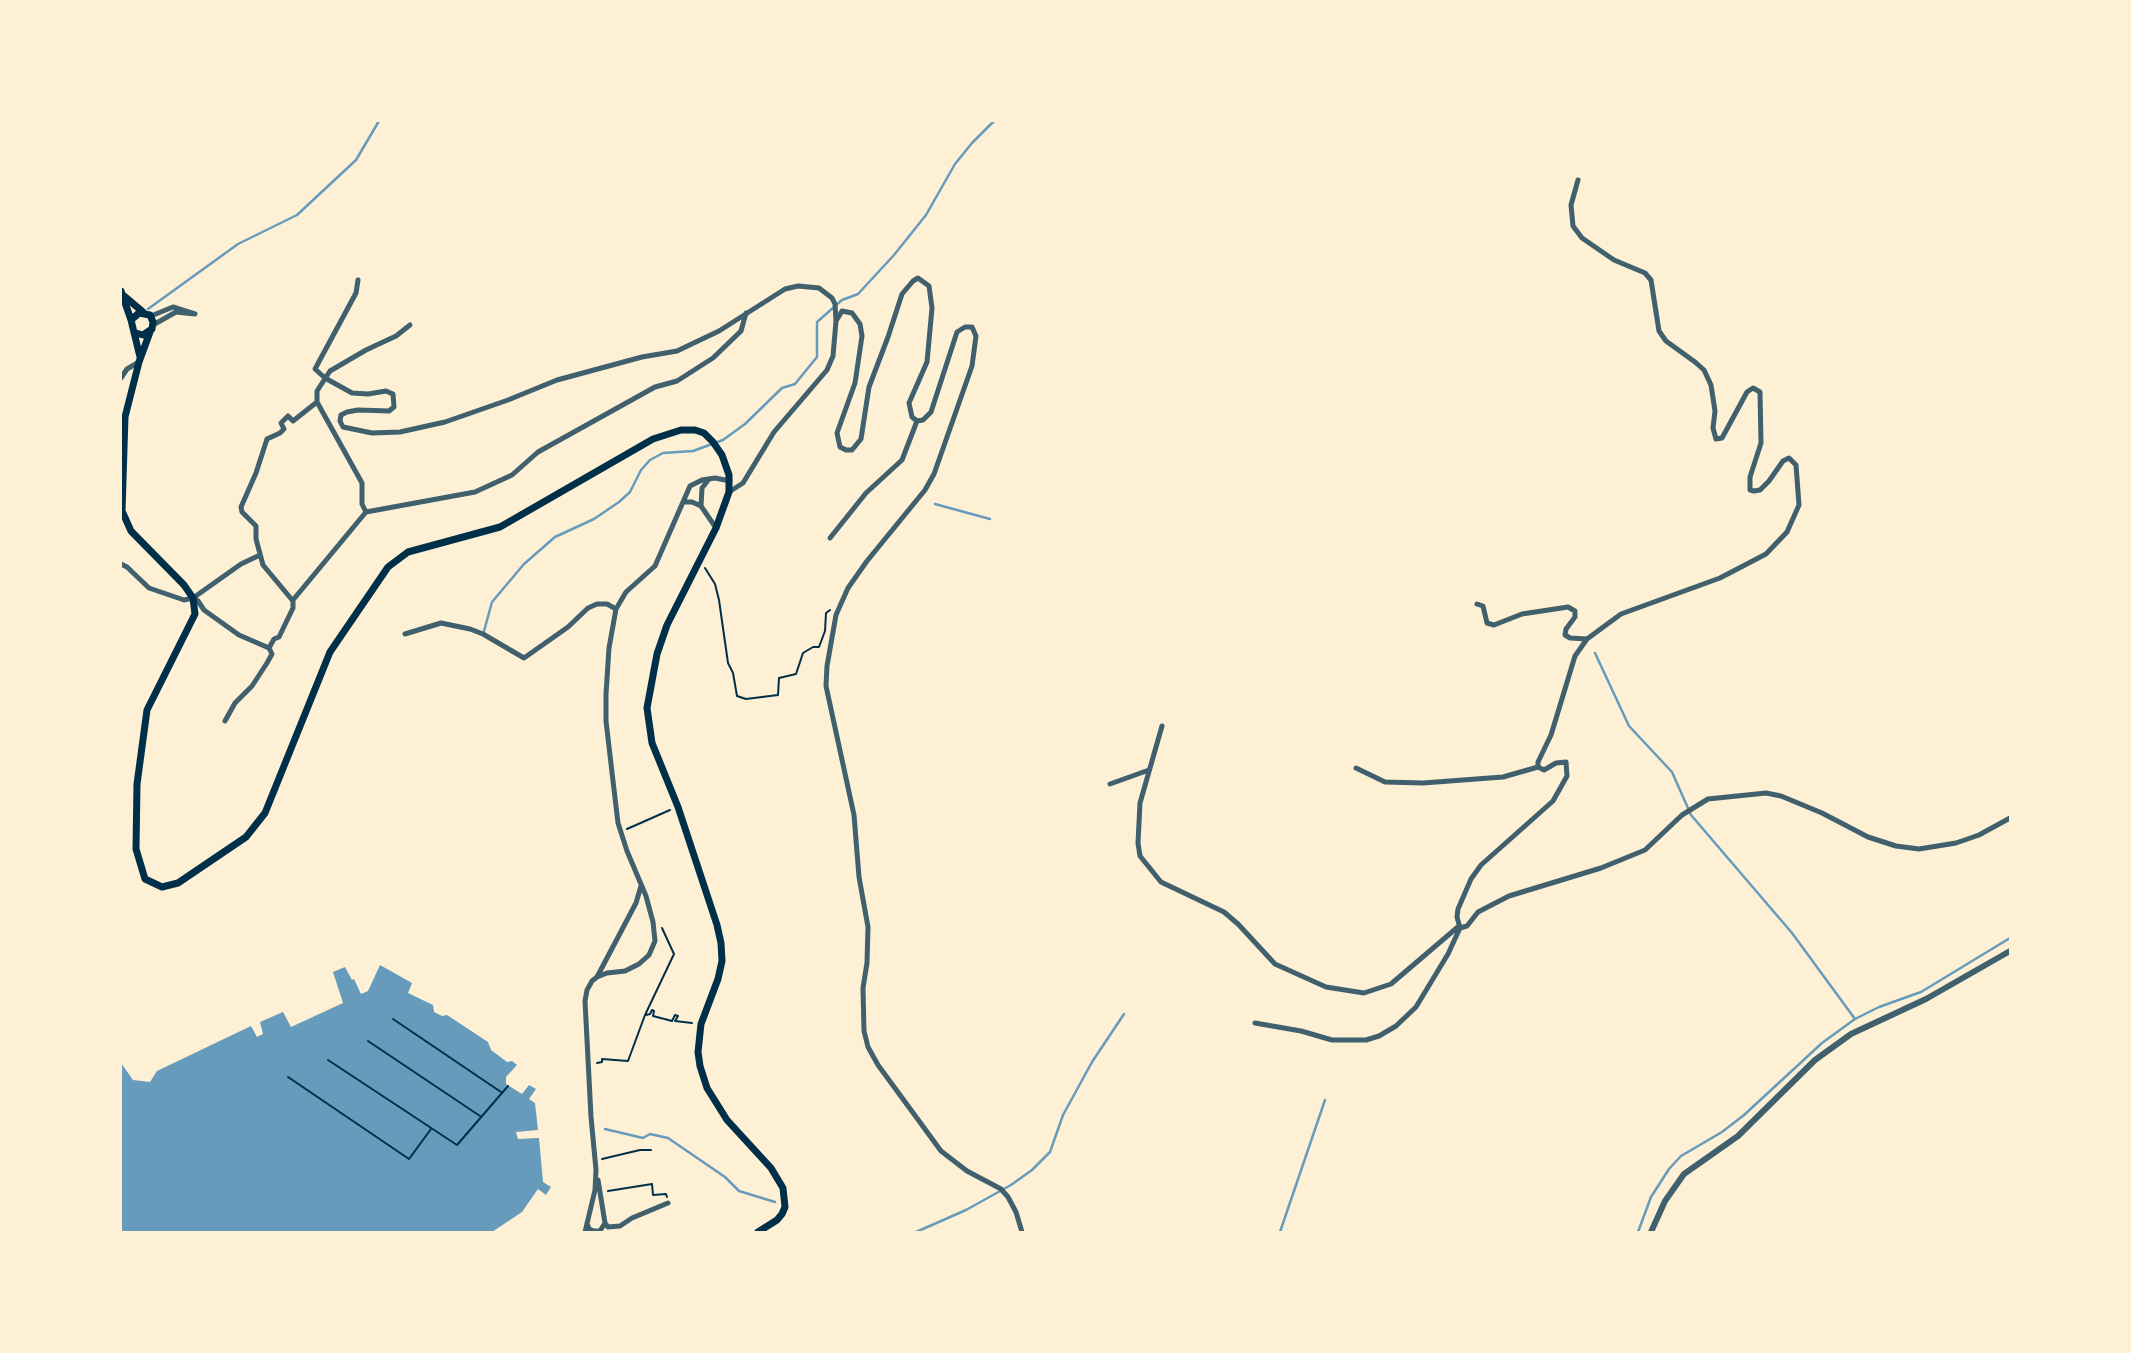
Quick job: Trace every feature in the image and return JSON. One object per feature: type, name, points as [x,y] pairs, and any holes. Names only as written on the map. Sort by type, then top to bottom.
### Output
[{"type":"main road","points":[[122,293],[147,314],[152,328],[140,360],[123,429],[122,511],[131,531],[184,585],[193,598],[195,614],[147,710],[137,784],[136,849],[145,879],[162,887],[178,883],[246,836],[265,813],[330,652],[388,567],[408,552],[500,527],[653,439],[681,430],[695,430],[704,433],[722,455],[730,481],[729,492],[716,528],[663,635],[647,708],[652,743],[678,807],[721,943],[722,961],[701,1024],[698,1052],[707,1088],[727,1120],[771,1168],[783,1188],[785,1207],[782,1214],[758,1232]]},
{"type":"main road","points":[[122,293],[131,327],[136,333],[140,360]]},
{"type":"main road","points":[[131,320],[136,314],[147,314]]},
{"type":"main road","points":[[136,333],[143,335],[152,328]]},
{"type":"street","points":[[1538,767],[1551,735],[1575,656],[1587,639],[1621,614],[1720,578],[1766,554],[1779,543],[1799,505],[1796,465],[1789,458],[1783,461],[1760,490],[1750,490],[1750,477],[1760,443],[1760,392],[1754,388],[1747,392],[1722,438],[1716,439],[1712,384],[1704,370],[1666,341],[1659,331],[1651,280],[1645,273],[1614,260],[1582,238],[1573,226],[1570,205],[1578,180]]},
{"type":"street","points":[[836,321],[842,311],[852,313],[860,324],[862,336],[855,383],[837,433],[840,447],[852,450],[861,439],[869,387],[907,286],[918,278],[929,286],[932,308],[927,362],[909,403],[912,417],[917,421],[923,420],[930,412],[957,332],[965,327],[971,327],[975,332],[972,366],[934,474],[925,490],[848,588],[835,615],[826,686],[854,815],[859,877],[868,927],[863,988],[866,1039],[878,1065],[941,1151],[967,1171],[1001,1189],[1016,1212],[1022,1232]]},
{"type":"street","points":[[358,280],[356,293],[315,369],[325,378],[352,393],[386,391],[395,396],[394,407],[389,411],[358,410],[343,413],[340,421],[343,427],[372,433],[400,432],[473,412],[557,380],[642,357],[677,351],[719,331],[785,289],[810,286],[819,288],[832,298],[835,304],[833,356],[827,370],[774,432],[743,483],[729,492]]},
{"type":"street","points":[[147,314],[173,307],[195,314],[176,312],[152,328]]},
{"type":"street","points":[[269,648],[274,639],[279,637],[293,608],[293,601],[366,512],[475,492],[512,475],[538,452],[655,387],[677,381],[713,358],[741,331],[746,313]]},
{"type":"street","points":[[366,512],[362,504],[362,483],[317,402],[317,391],[330,372],[356,355],[396,336],[410,325]]},
{"type":"street","points":[[121,378],[127,369],[140,360]]},
{"type":"street","points":[[293,601],[262,565],[256,526],[242,512],[241,507],[267,439],[284,429],[281,423],[288,416],[293,421],[317,402]]},
{"type":"street","points":[[830,538],[866,493],[902,460],[917,421]]},
{"type":"street","points":[[597,977],[625,971],[639,964],[649,955],[654,941],[653,922],[642,883],[627,851],[618,822],[606,721],[609,648],[616,609],[626,592],[655,566],[690,486],[709,479],[730,481]]},
{"type":"street","points":[[709,479],[702,488],[701,506],[716,528]]},
{"type":"street","points":[[683,502],[701,506]]},
{"type":"street","points":[[121,564],[149,588],[184,600],[193,598],[241,564],[260,555]]},
{"type":"street","points":[[193,598],[204,610],[239,635],[269,648],[272,654],[252,686],[235,703],[225,721]]},
{"type":"street","points":[[405,634],[441,623],[483,634],[524,658],[568,627],[588,608],[607,604],[616,609]]},
{"type":"street","points":[[1477,604],[1483,606],[1487,623],[1494,625],[1536,611],[1561,607],[1573,609],[1575,617],[1565,635],[1570,639],[1587,639]]},
{"type":"street","points":[[1162,726],[1140,803],[1140,856],[1161,882],[1224,912],[1275,964],[1326,987],[1364,993],[1391,984],[1460,927],[1467,926],[1478,912],[1509,896],[1646,850],[1682,815],[1709,799],[1766,793],[1781,796],[1822,813],[1868,837],[1896,846],[1919,849],[1956,843],[1989,831],[2010,818]]},
{"type":"street","points":[[1255,1023],[1346,1041],[1379,1036],[1396,1026],[1416,1007],[1448,954],[1460,927],[1458,909],[1471,879],[1481,865],[1548,806],[1567,776],[1566,762],[1556,763],[1544,770],[1538,767],[1503,777],[1423,783],[1385,782],[1356,768]]},
{"type":"street","points":[[1110,785],[1149,770]]},
{"type":"street","points":[[642,883],[636,903],[597,977],[589,985],[585,1001],[594,1161],[605,1223],[608,1227],[620,1226],[668,1203]]},
{"type":"street","points":[[1651,1232],[1665,1201],[1684,1174],[1738,1136],[1815,1060],[1851,1034],[1926,999],[2010,951]]},
{"type":"street","points":[[585,1232],[595,1190],[596,1170]]},
{"type":"street","points":[[587,1222],[589,1229],[594,1231],[600,1231],[605,1223]]},
{"type":"path","points":[[698,563],[705,563],[715,584],[728,650],[728,663],[737,696],[746,699],[778,695],[779,678],[796,674],[803,653],[813,647],[819,647],[825,631],[826,613],[840,605]]},
{"type":"path","points":[[624,830],[678,807]]},
{"type":"path","points":[[593,1063],[602,1062],[602,1059],[628,1061],[645,1015],[674,954],[659,920]]},
{"type":"path","points":[[645,1015],[652,1010],[653,1016],[672,1021],[675,1015],[678,1016],[676,1021],[701,1024]]},
{"type":"path","points":[[393,1019],[502,1093]]},
{"type":"path","points":[[368,1041],[481,1116]]},
{"type":"path","points":[[328,1059],[457,1145],[508,1086]]},
{"type":"path","points":[[288,1077],[409,1159],[432,1128]]},
{"type":"path","points":[[594,1161],[651,1150]]},
{"type":"path","points":[[600,1192],[652,1184],[653,1195],[666,1194],[668,1203]]},
{"type":"water","points":[[380,965],[412,983],[408,993],[433,1005],[434,1012],[447,1015],[488,1042],[491,1050],[507,1062],[512,1061],[517,1065],[506,1077],[506,1084],[522,1094],[529,1085],[536,1089],[529,1099],[535,1103],[538,1130],[516,1132],[518,1139],[539,1138],[543,1182],[551,1187],[546,1195],[538,1189],[522,1212],[492,1232],[121,1232],[121,1063],[133,1080],[150,1082],[157,1071],[251,1026],[257,1037],[263,1034],[260,1022],[283,1012],[291,1027],[343,1003],[333,972],[345,967],[361,994],[368,991]]},
{"type":"waterway","points":[[148,309],[238,244],[297,215],[356,160],[379,121]]},
{"type":"waterway","points":[[484,631],[492,602],[524,564],[555,537],[594,519],[619,502],[630,492],[641,470],[650,460],[663,453],[693,451],[723,440],[745,424],[782,388],[795,384],[817,357],[817,322],[842,300],[858,294],[894,255],[926,215],[955,164],[994,121]]},
{"type":"waterway","points":[[935,504],[990,519]]},
{"type":"waterway","points":[[1595,653],[1629,726],[1672,772],[1691,815],[1792,933],[1855,1019]]},
{"type":"waterway","points":[[1638,1232],[1651,1197],[1681,1156],[1722,1132],[1744,1115],[1822,1043],[1855,1019],[1921,992],[2010,938]]},
{"type":"waterway","points":[[916,1232],[966,1210],[1011,1185],[1032,1170],[1050,1152],[1063,1115],[1092,1062],[1124,1014]]},
{"type":"waterway","points":[[1280,1232],[1325,1100]]},
{"type":"waterway","points":[[605,1129],[643,1138],[650,1134],[668,1138],[725,1177],[739,1191],[775,1202]]}]
